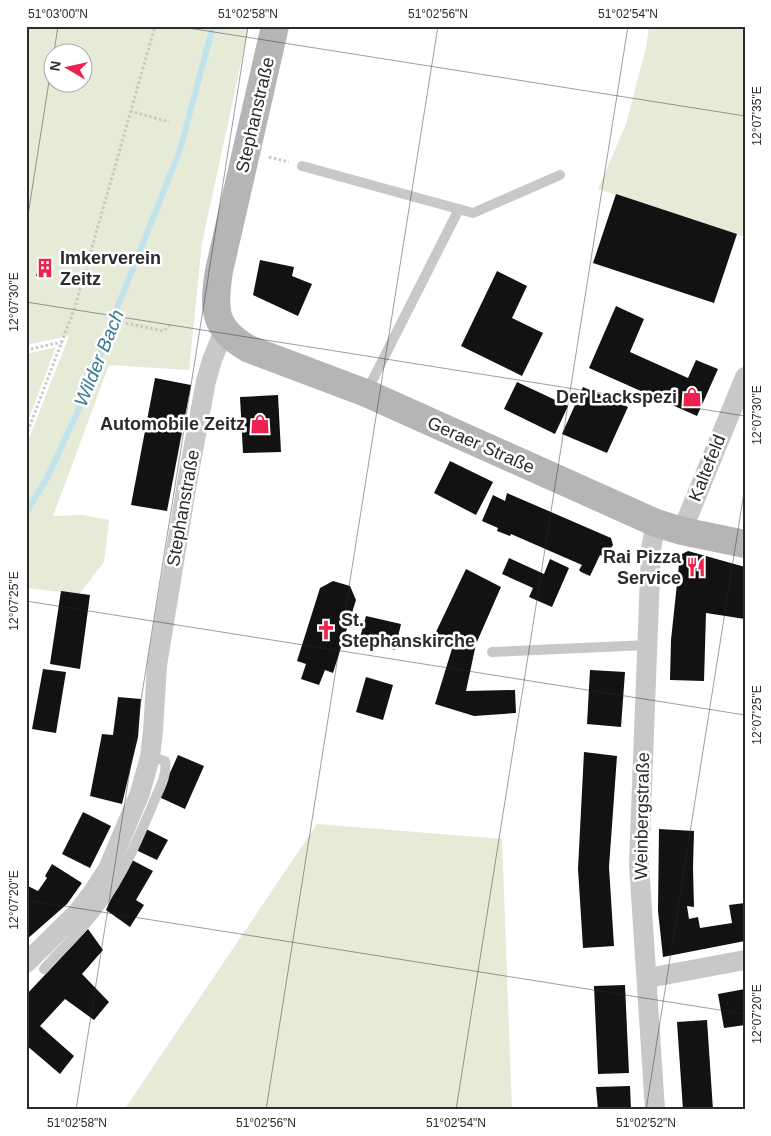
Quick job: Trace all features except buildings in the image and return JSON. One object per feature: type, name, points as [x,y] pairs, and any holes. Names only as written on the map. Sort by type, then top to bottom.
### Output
[{"type":"street","name":"Stephanstraße","points":[[35,966],[93,892],[108,868],[136,804],[150,757],[157,665],[188,477],[206,381],[224,331],[215,302],[219,271],[275,26]]},
{"type":"street","name":"Geraer Straße","points":[[224,331],[236,343],[249,350],[366,393],[656,523],[682,532],[745,544]]},
{"type":"street","name":"Kaltefeld","points":[[682,532],[745,377]]},
{"type":"street","name":"Weinbergstraße","points":[[655,1110],[648,978],[639,864],[651,548],[656,523]]},
{"type":"street","points":[[648,978],[745,960]]},
{"type":"lane","points":[[302,166],[472,213],[560,175]]},
{"type":"lane","points":[[366,393],[459,209]]},
{"type":"lane","points":[[492,652],[648,645]]},
{"type":"path","points":[[26,436],[75,307],[156,26]]},
{"type":"path","points":[[130,111],[169,122]]},
{"type":"path","points":[[116,321],[163,331],[171,324]]},
{"type":"path","points":[[26,350],[62,342]]},
{"type":"green space","points":[[26,26],[249,26],[202,243],[189,370],[109,365],[53,516],[83,515],[109,520],[104,562],[79,594],[26,588],[26,446],[69,336],[26,345]]},
{"type":"green space","points":[[649,26],[745,26],[745,237],[598,189],[626,124],[646,48]]},
{"type":"green space","points":[[56,347],[26,426],[26,354]]},
{"type":"green space","points":[[317,824],[502,839],[512,1110],[124,1110]]},
{"type":"waterway","name":"Wilder Bach","points":[[26,513],[47,478],[90,385],[110,326],[180,150],[213,26]]},
{"type":"place","name":"Imkerverein Zeitz","points":[[45,268]]},
{"type":"place","name":"Der Lackspezi","points":[[692,397]]},
{"type":"place","name":"Automobile Zeitz","points":[[260,424]]},
{"type":"place","name":"Rai Pizza Service","points":[[696,567]]},
{"type":"place","name":"St. Stephanskirche","points":[[326,630]]}]
